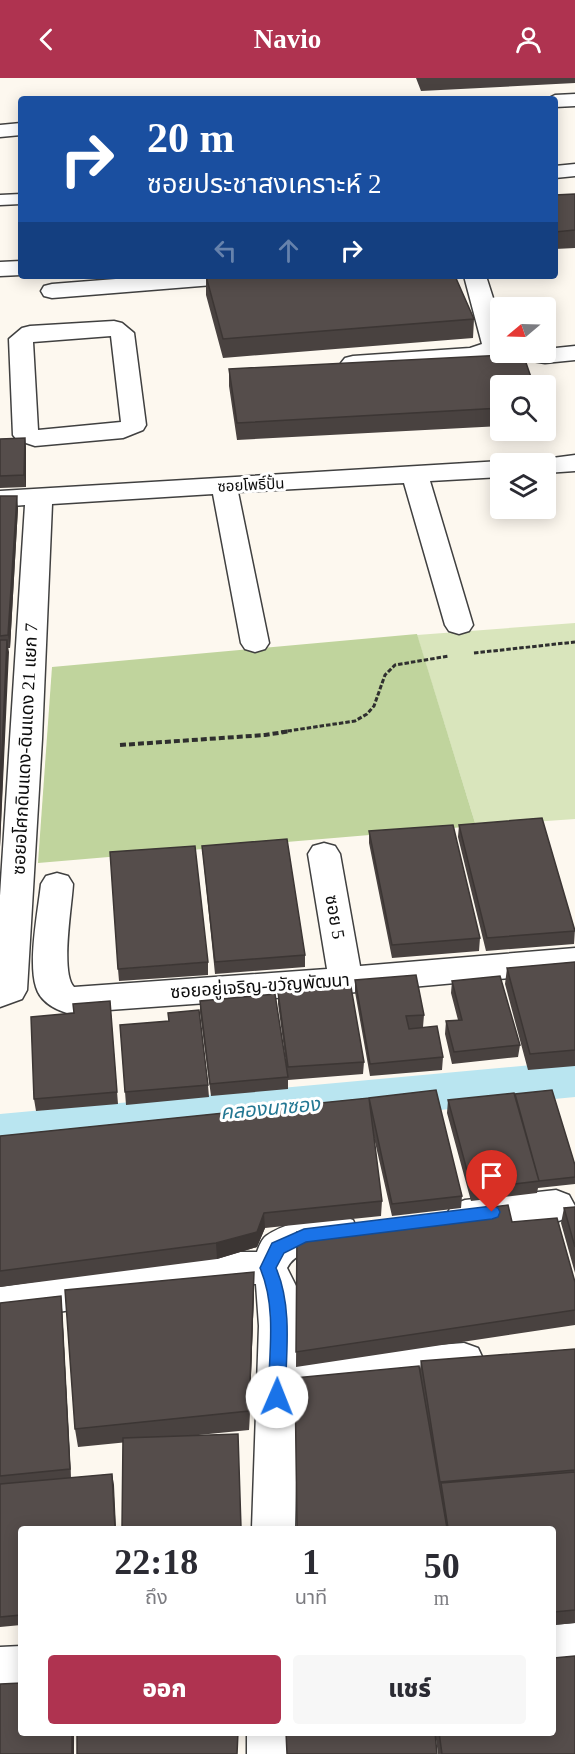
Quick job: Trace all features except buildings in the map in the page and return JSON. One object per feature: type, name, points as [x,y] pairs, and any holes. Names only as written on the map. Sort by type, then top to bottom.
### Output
[{"type":"street","points":[[558,101],[575,100]]},
{"type":"street","points":[[0,131],[18,129]]},
{"type":"street","points":[[558,172],[575,170]]},
{"type":"street","points":[[0,269],[18,267]]},
{"type":"street","points":[[63,331],[51,283],[153,279]]},
{"type":"street","points":[[476,279],[490,325]]},
{"type":"street","points":[[114,328],[122,333],[134,425],[131,428],[123,431],[35,438],[24,433],[21,339],[30,333],[63,331],[114,328]]},
{"type":"street","points":[[333,365],[490,352]]},
{"type":"street","points":[[556,355],[575,353]]},
{"type":"street","points":[[556,464],[575,463]]},
{"type":"street","name":"ซอยโพธิ์ปั้น","points":[[0,499],[490,470]]},
{"type":"street","points":[[416,475],[459,625]]},
{"type":"street","points":[[225,486],[255,643]]},
{"type":"street","name":"ซอยอโศกดินแดง-ดินแดง 21 แยก 7","points":[[0,994],[10,990],[27,740],[39,497]]},
{"type":"street","name":"ซอย 5","points":[[324,854],[346,980]]},
{"type":"street","name":"ซอยอยู่เจริญ-ขวัญพัฒนา","points":[[57,884],[50,965],[53,987],[68,1000],[346,980],[575,960]]},
{"type":"street","points":[[433,1220],[556,1206]]},
{"type":"street","points":[[268,1268],[278,1248],[304,1236],[374,1227]]},
{"type":"street","points":[[0,1304],[239,1268],[268,1268]]},
{"type":"street","points":[[268,1268],[277,1288],[274,1526]]},
{"type":"street","points":[[277,1376],[501,1358]]},
{"type":"street","points":[[556,1647],[575,1645]]},
{"type":"street","points":[[0,1670],[18,1669]]},
{"type":"street","points":[[270,1736],[270,1754]]},
{"type":"lane","points":[[0,200],[18,199]]},
{"type":"path","points":[[464,654],[575,642]]},
{"type":"path","points":[[120,745],[265,735],[354,721],[367,714],[375,706],[385,675],[395,665],[453,656]]},
{"type":"green space","points":[[575,623],[575,819],[476,826],[417,635]]},
{"type":"green space","points":[[417,634],[476,826],[38,863],[52,667]]},
{"type":"waterway","name":"คลองนาซอง","points":[[0,1133],[575,1079]]},
{"type":"route","points":[[277,1397],[279,1326],[277,1288],[268,1268],[278,1248],[304,1236],[492,1212]]}]
